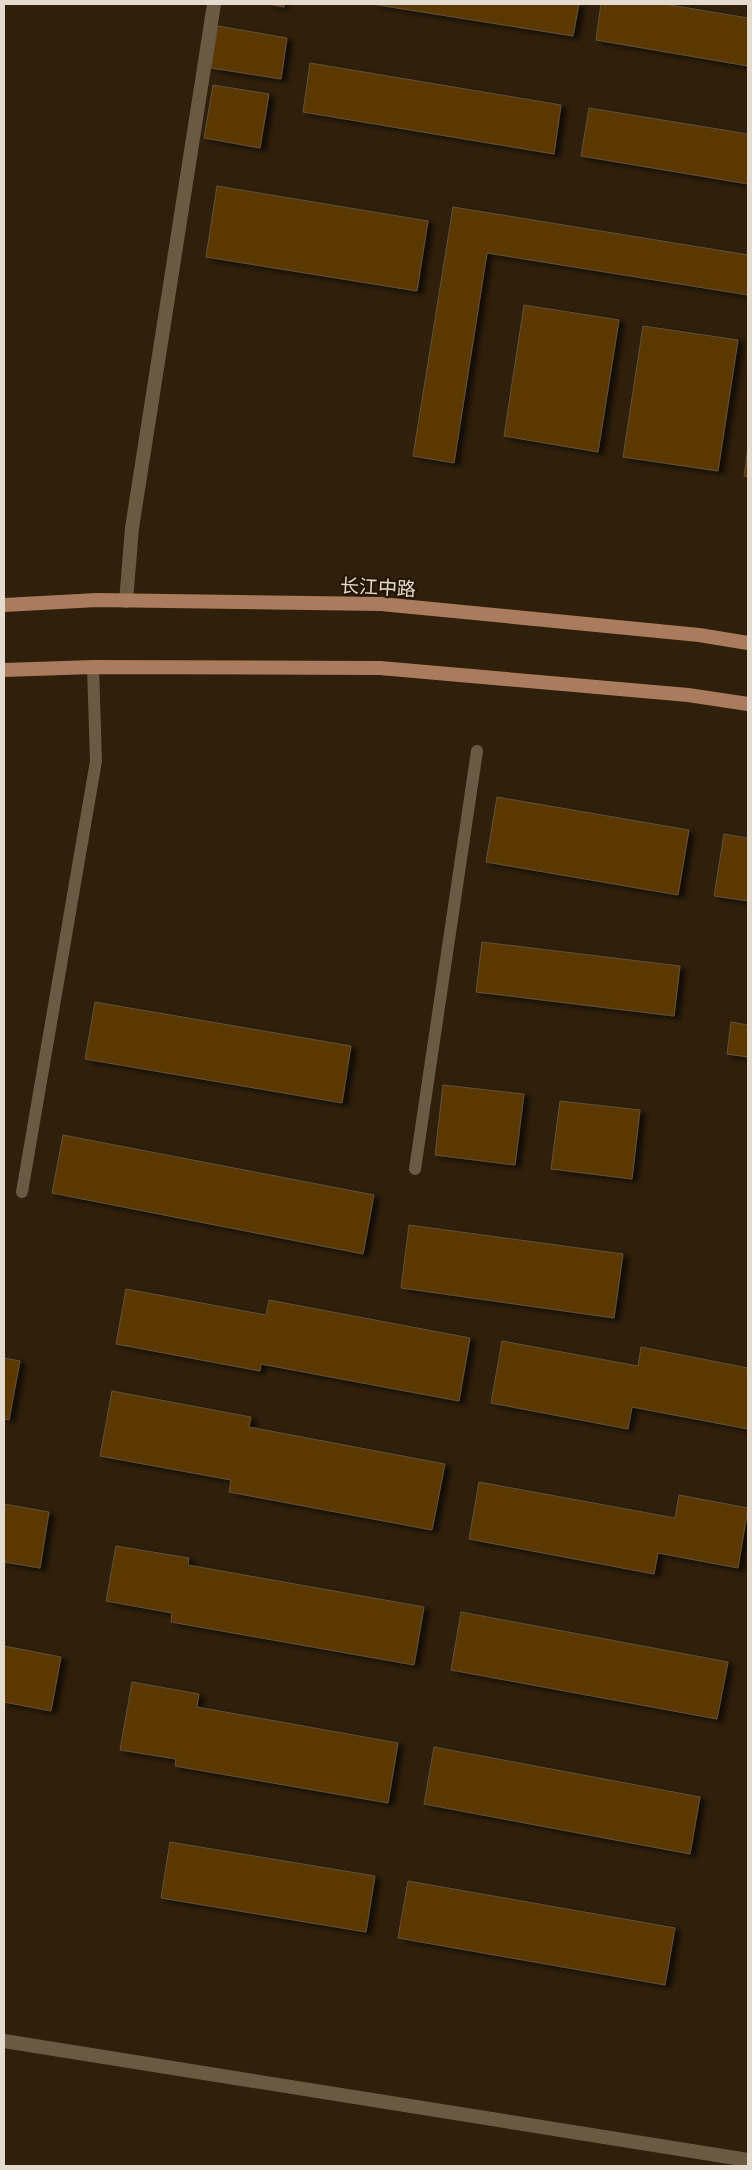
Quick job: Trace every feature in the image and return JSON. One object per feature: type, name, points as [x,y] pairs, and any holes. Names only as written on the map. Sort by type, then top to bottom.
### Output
[{"type":"main road","name":"长江中路","points":[[4,605],[126,601],[381,604],[698,635],[748,643]]},
{"type":"main road","points":[[4,670],[93,667],[380,668],[688,695],[748,704]]},
{"type":"street","points":[[126,601],[132,528],[214,4]]},
{"type":"street","points":[[4,2040],[748,2160]]},
{"type":"lane","points":[[22,1192],[96,760],[93,667]]},
{"type":"lane","points":[[415,1169],[477,751]]},
{"type":"building","points":[[267,4],[284,4],[284,7]]},
{"type":"building","points":[[372,4],[579,4],[573,36]]},
{"type":"building","points":[[601,4],[664,4],[748,18],[748,66],[596,40]]},
{"type":"building","points":[[218,26],[287,38],[281,79],[211,68]]},
{"type":"building","points":[[310,63],[561,105],[554,154],[303,112]]},
{"type":"building","points":[[213,85],[269,94],[260,148],[204,138]]},
{"type":"building","points":[[589,108],[748,134],[748,184],[581,156]]},
{"type":"building","points":[[217,186],[428,221],[417,291],[206,257]]},
{"type":"building","points":[[453,207],[748,255],[748,295],[487,253],[454,463],[413,456]]},
{"type":"building","points":[[524,305],[619,320],[598,452],[504,436]]},
{"type":"building","points":[[643,326],[738,340],[718,471],[623,457]]},
{"type":"building","points":[[748,448],[748,477],[744,476]]},
{"type":"building","points":[[497,797],[689,830],[678,895],[486,862]]},
{"type":"building","points":[[724,834],[748,838],[748,901],[714,896]]},
{"type":"building","points":[[482,942],[680,966],[674,1016],[476,992]]},
{"type":"building","points":[[95,1002],[351,1046],[342,1103],[85,1059]]},
{"type":"building","points":[[731,1022],[748,1025],[748,1057],[727,1054]]},
{"type":"building","points":[[443,1085],[524,1094],[515,1165],[435,1155]]},
{"type":"building","points":[[560,1101],[640,1110],[632,1179],[551,1169]]},
{"type":"building","points":[[63,1135],[374,1195],[363,1254],[52,1193]]},
{"type":"building","points":[[409,1225],[623,1254],[614,1318],[401,1288]]},
{"type":"building","points":[[126,1289],[266,1315],[269,1300],[470,1338],[459,1401],[261,1364],[260,1371],[116,1344]]},
{"type":"building","points":[[502,1341],[638,1366],[641,1347],[748,1368],[748,1429],[632,1407],[628,1429],[491,1403]]},
{"type":"building","points":[[4,1358],[20,1361],[9,1420],[4,1419]]},
{"type":"building","points":[[112,1391],[251,1417],[249,1427],[445,1464],[432,1530],[229,1492],[231,1480],[100,1456]]},
{"type":"building","points":[[479,1482],[675,1518],[679,1495],[748,1508],[738,1568],[658,1553],[654,1574],[469,1539]]},
{"type":"building","points":[[4,1504],[49,1512],[40,1568],[4,1562]]},
{"type":"building","points":[[116,1546],[189,1558],[188,1565],[424,1607],[414,1665],[171,1622],[172,1613],[106,1601]]},
{"type":"building","points":[[461,1612],[728,1662],[717,1719],[451,1670]]},
{"type":"building","points":[[4,1646],[61,1657],[51,1711],[4,1702]]},
{"type":"building","points":[[132,1682],[199,1694],[197,1707],[398,1743],[388,1803],[175,1766],[176,1759],[120,1750]]},
{"type":"building","points":[[434,1747],[700,1797],[690,1854],[424,1804]]},
{"type":"building","points":[[170,1842],[375,1876],[366,1932],[161,1898]]},
{"type":"building","points":[[408,1881],[675,1928],[665,1985],[398,1938]]}]
